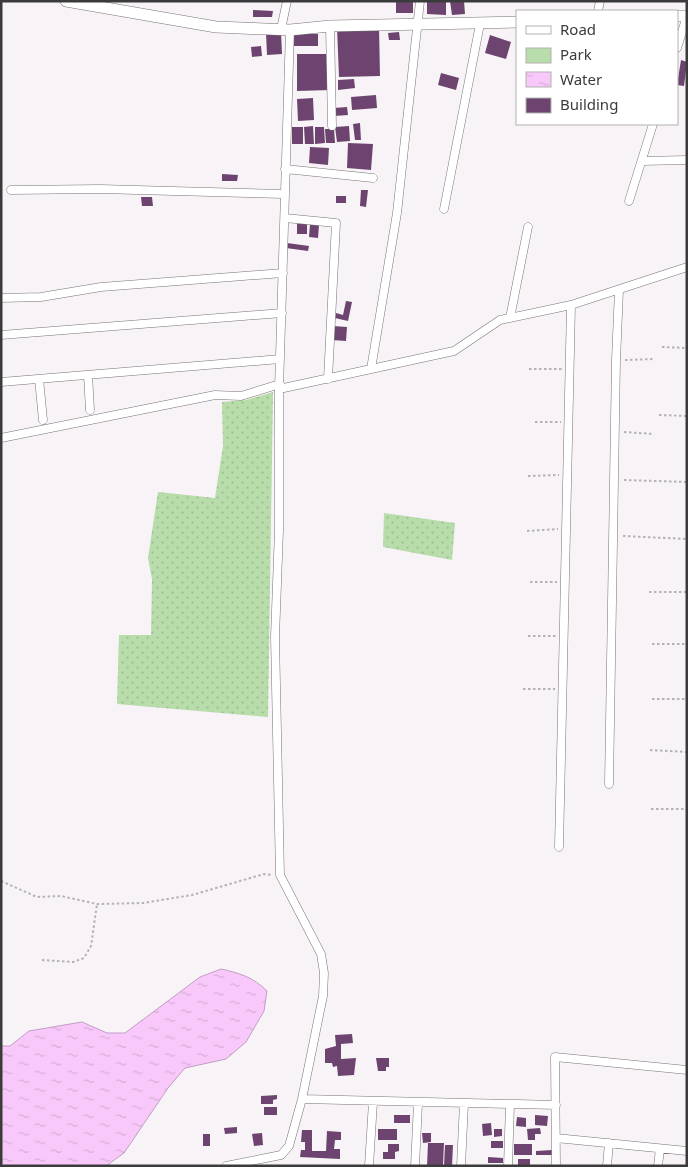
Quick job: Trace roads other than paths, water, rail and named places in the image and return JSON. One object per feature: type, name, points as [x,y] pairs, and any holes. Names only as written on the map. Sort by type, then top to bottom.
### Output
[{"type":"street","points":[[66,1],[216,27],[286,29],[330,26],[516,22]]},
{"type":"street","points":[[226,1166],[281,1156],[289,1146],[302,1099],[323,996],[324,973],[321,954],[280,875],[275,637],[279,530],[279,386],[285,218],[287,1]]},
{"type":"street","points":[[371,369],[397,213],[420,24],[420,1]]},
{"type":"street","points":[[678,45],[687,16]]},
{"type":"street","points":[[444,209],[480,24]]},
{"type":"street","points":[[330,26],[332,126]]},
{"type":"street","points":[[629,201],[653,125]]},
{"type":"street","points":[[642,161],[687,160]]},
{"type":"street","points":[[285,170],[373,178]]},
{"type":"street","points":[[11,190],[100,189],[285,194]]},
{"type":"street","points":[[285,218],[336,223],[328,379]]},
{"type":"street","points":[[510,318],[528,228]]},
{"type":"street","points":[[1,438],[216,395],[241,396],[279,386],[328,379],[454,351],[500,320],[571,305],[687,267]]},
{"type":"street","points":[[1,298],[41,297],[101,287],[283,273]]},
{"type":"street","points":[[609,784],[614,431],[619,290]]},
{"type":"street","points":[[559,846],[571,305]]},
{"type":"street","points":[[1,335],[282,313]]},
{"type":"street","points":[[1,382],[280,359]]},
{"type":"street","points":[[88,375],[90,410]]},
{"type":"street","points":[[39,379],[43,420]]},
{"type":"street","points":[[556,1166],[556,1057],[687,1070]]},
{"type":"street","points":[[302,1099],[556,1105]]},
{"type":"street","points":[[369,1166],[373,1102]]},
{"type":"street","points":[[415,1166],[418,1103]]},
{"type":"street","points":[[461,1166],[464,1103]]},
{"type":"street","points":[[508,1166],[510,1104]]},
{"type":"street","points":[[556,1138],[687,1151]]},
{"type":"street","points":[[607,1166],[609,1143]]},
{"type":"street","points":[[658,1166],[660,1149]]},
{"type":"water","points":[[221,969],[245,976],[267,991],[264,1011],[246,1042],[226,1059],[185,1068],[168,1088],[124,1153],[106,1166],[1,1166],[1,1046],[10,1046],[29,1031],[82,1022],[107,1033],[125,1033],[200,977]]}]
